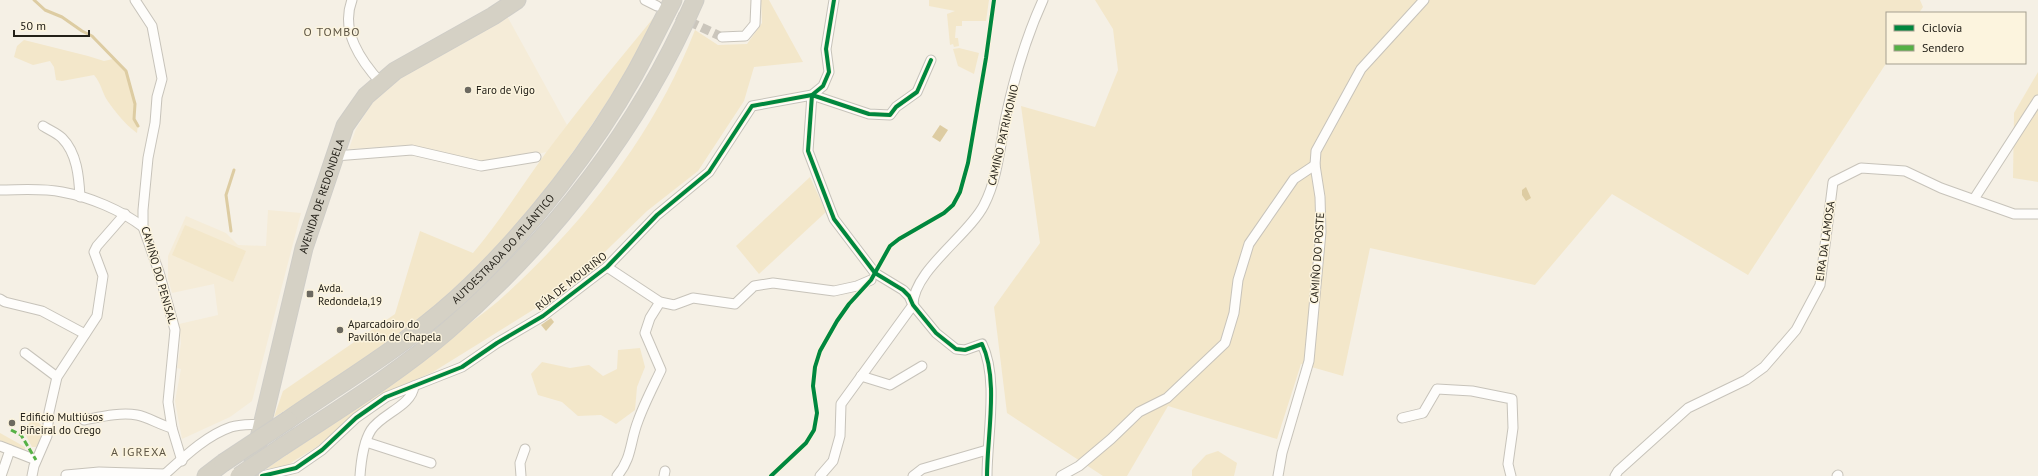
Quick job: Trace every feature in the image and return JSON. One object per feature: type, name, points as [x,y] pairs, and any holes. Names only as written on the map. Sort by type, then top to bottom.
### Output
[{"type":"highway","name":"AUTOESTRADA DO ATLÁNTICO","points":[[206,476],[415,332],[470,286],[516,238],[583,155],[633,76],[673,0]]},
{"type":"highway","name":"AUTOESTRADA DO ATLÁNTICO","points":[[239,476],[375,386],[448,330],[535,247],[595,174],[638,109],[682,32],[696,0]]},
{"type":"highway","name":"AVENIDA DE REDONDELA","points":[[250,476],[304,248],[345,126],[366,96],[395,71],[511,2]]},
{"type":"street","name":"CAMIÑO DO PENISAL","points":[[135,0],[152,26],[162,80],[157,97],[155,123],[148,158],[143,210],[143,227],[159,272],[175,330],[168,402],[172,428],[182,461]]},
{"type":"street","points":[[352,0],[349,8],[350,29],[353,42],[361,60],[381,83]]},
{"type":"street","points":[[645,0],[657,6]]},
{"type":"street","points":[[722,37],[729,38],[746,36],[754,24],[756,0]]},
{"type":"street","points":[[834,0],[826,49],[829,72],[823,86],[812,95],[808,151],[834,219],[875,273],[910,296],[913,305],[936,333],[956,349],[965,350],[982,344],[988,356],[991,375],[987,476]]},
{"type":"street","name":"CAMIÑO PATRIMONIO","points":[[820,476],[833,461],[840,436],[841,404],[913,305],[913,295],[938,258],[968,228],[984,206],[992,184],[1013,87],[1035,19],[1043,0]]},
{"type":"street","name":"CAMIÑO DO POSTE","points":[[1278,476],[1282,452],[1309,361],[1321,232],[1320,197],[1315,165],[1316,151],[1361,70],[1424,0]]},
{"type":"street","points":[[812,95],[869,114],[890,115],[896,107],[917,92],[931,60]]},
{"type":"street","name":"RÚA DE MOURIÑO","points":[[262,476],[296,468],[322,450],[362,413],[386,397],[462,367],[497,343],[543,316],[607,267],[657,215],[709,172],[752,106],[812,95]]},
{"type":"street","points":[[2038,100],[1974,199],[2014,214],[2038,214]]},
{"type":"street","points":[[43,126],[62,138],[72,155],[78,172],[80,197]]},
{"type":"street","points":[[335,156],[412,150],[481,166],[536,156]]},
{"type":"street","points":[[1062,476],[1079,466],[1111,439],[1139,412],[1167,398],[1225,343],[1234,314],[1238,280],[1249,244],[1294,179],[1315,165]]},
{"type":"street","name":"EIRA DA LAMOSA","points":[[1615,476],[1618,471],[1688,408],[1746,380],[1764,367],[1796,330],[1820,285],[1833,182],[1861,168],[1905,171],[1941,188],[1974,199]]},
{"type":"street","points":[[0,190],[47,191],[80,197],[125,214],[143,227]]},
{"type":"street","points":[[32,476],[36,460],[47,436],[49,412],[57,377],[97,316],[103,276],[94,252],[96,246],[125,214]]},
{"type":"street","points":[[607,267],[660,302],[674,305],[693,298],[735,304],[754,286],[773,283],[834,291],[857,286],[871,280]]},
{"type":"street","points":[[0,299],[5,302],[42,311],[85,334]]},
{"type":"street","points":[[617,476],[631,451],[633,435],[638,421],[661,370],[646,333],[650,318],[660,302]]},
{"type":"street","points":[[25,354],[57,377]]},
{"type":"street","points":[[861,376],[890,385],[922,366]]},
{"type":"street","points":[[360,476],[366,442],[372,429],[407,399],[413,392],[414,386]]},
{"type":"street","points":[[1402,418],[1423,413],[1437,389],[1472,391],[1512,399],[1513,428],[1508,464],[1511,476]]},
{"type":"street","points":[[84,420],[106,416],[137,415],[162,426],[172,428]]},
{"type":"street","points":[[66,475],[99,472],[164,475],[203,442],[218,433],[233,427],[262,424]]},
{"type":"street","points":[[366,442],[431,463]]},
{"type":"street","points":[[0,446],[36,460]]},
{"type":"street","points":[[521,476],[520,463],[525,449]]},
{"type":"street","points":[[1,476],[10,450]]},
{"type":"street","points":[[913,476],[922,469],[987,450]]},
{"type":"shaded area","points":[[761,0],[769,0],[803,62],[754,67],[744,101],[698,171],[647,211],[577,279],[536,308],[433,372],[385,393],[343,424],[318,446],[286,466],[266,469],[426,357],[484,313],[535,267],[590,206],[639,140],[679,68],[695,30],[718,45],[747,44],[762,23]]},
{"type":"shaded area","points":[[929,0],[989,0],[986,21],[962,21],[962,26],[956,26],[955,38],[958,38],[959,46],[954,47],[953,44],[950,45],[947,14],[955,11],[929,6]]},
{"type":"shaded area","points":[[1095,0],[1920,0],[1923,7],[1920,12],[1886,12],[1886,64],[1748,275],[1612,194],[1535,285],[1370,248],[1343,376],[1301,364],[1277,439],[1168,406],[1127,476],[1103,476],[1007,413],[994,307],[1040,243],[1021,106],[1095,127],[1118,70],[1113,29]]},
{"type":"shaded area","points":[[507,16],[567,125],[547,152],[481,164],[407,145],[349,149],[356,129],[373,101],[399,78]]},
{"type":"shaded area","points":[[655,16],[625,75],[583,138],[536,203],[493,253],[411,328],[341,379],[274,417],[283,391],[395,314],[420,231],[473,253],[558,136]]},
{"type":"shaded area","points":[[24,40],[104,61],[113,59],[123,68],[132,89],[135,116],[138,124],[137,133],[117,114],[110,105],[94,75],[62,81],[56,80],[54,67],[50,61],[33,65],[14,57],[17,46]]},
{"type":"shaded area","points":[[959,48],[979,53],[974,74],[958,66],[953,49]]},
{"type":"shaded area","points":[[2038,72],[2038,182],[2013,178],[2014,113]]},
{"type":"shaded area","points":[[940,125],[948,130],[940,142],[932,137]]},
{"type":"shaded area","points":[[810,177],[826,212],[759,274],[736,246]]},
{"type":"shaded area","points":[[1526,187],[1531,198],[1526,201],[1522,195],[1522,190]]},
{"type":"shaded area","points":[[268,210],[301,213],[252,401],[230,417],[182,439],[175,401],[181,369],[177,368],[181,343],[179,324],[218,315],[214,284],[172,293],[168,279],[168,256],[186,216],[226,233],[238,245],[266,246]]},
{"type":"shaded area","points":[[185,225],[246,251],[233,282],[172,255]]},
{"type":"shaded area","points":[[551,318],[554,322],[546,331],[541,325]]},
{"type":"shaded area","points":[[640,348],[645,367],[637,387],[635,410],[616,424],[601,415],[578,416],[562,402],[538,395],[531,374],[542,362],[570,368],[589,365],[603,376],[617,369],[618,350]]},
{"type":"shaded area","points":[[32,418],[44,427],[43,435],[36,447],[32,447],[24,432]]},
{"type":"shaded area","points":[[0,433],[25,447],[25,453],[0,446]]},
{"type":"shaded area","points":[[1218,451],[1237,463],[1234,476],[1192,476],[1192,470],[1206,455]]},
{"type":"waterway","points":[[34,0],[45,10],[62,17],[92,36],[126,71],[135,104],[134,119],[138,126]]},
{"type":"waterway","points":[[231,231],[226,195],[234,170]]},
{"type":"tunnel","points":[[665,10],[722,37]]},
{"type":"marked path","points":[[11,430],[21,435],[36,460]]},
{"type":"cycle path","points":[[262,476],[296,468],[322,450],[356,418],[386,397],[462,367],[497,343],[543,316],[607,267],[657,215],[709,172],[752,106],[812,95],[823,86],[829,72],[826,49],[834,0]]},
{"type":"cycle path","points":[[771,476],[806,443],[814,430],[817,413],[813,386],[815,367],[820,351],[837,321],[849,304],[871,280],[890,246],[899,239],[944,213],[953,205],[960,192],[968,163],[986,58],[994,0]]},
{"type":"cycle path","points":[[931,60],[917,92],[896,107],[890,115],[869,114],[812,95],[808,151],[834,219],[875,273],[903,290],[936,333],[956,349],[965,350],[982,344],[987,358],[991,391],[987,476]]},
{"type":"place","name":"Faro de Vigo","points":[[468,90]]},
{"type":"place","name":"Avda. Redondela,19","points":[[310,294]]},
{"type":"place","name":"Aparcadoiro do Pavillón de Chapela","points":[[340,330]]},
{"type":"place","name":"Edificio Multiúsos Piñeiral do Crego","points":[[12,423]]},
{"type":"district","name":"O TOMBO","points":[[332,32]]},
{"type":"district","name":"A IGREXA","points":[[139,452]]}]
